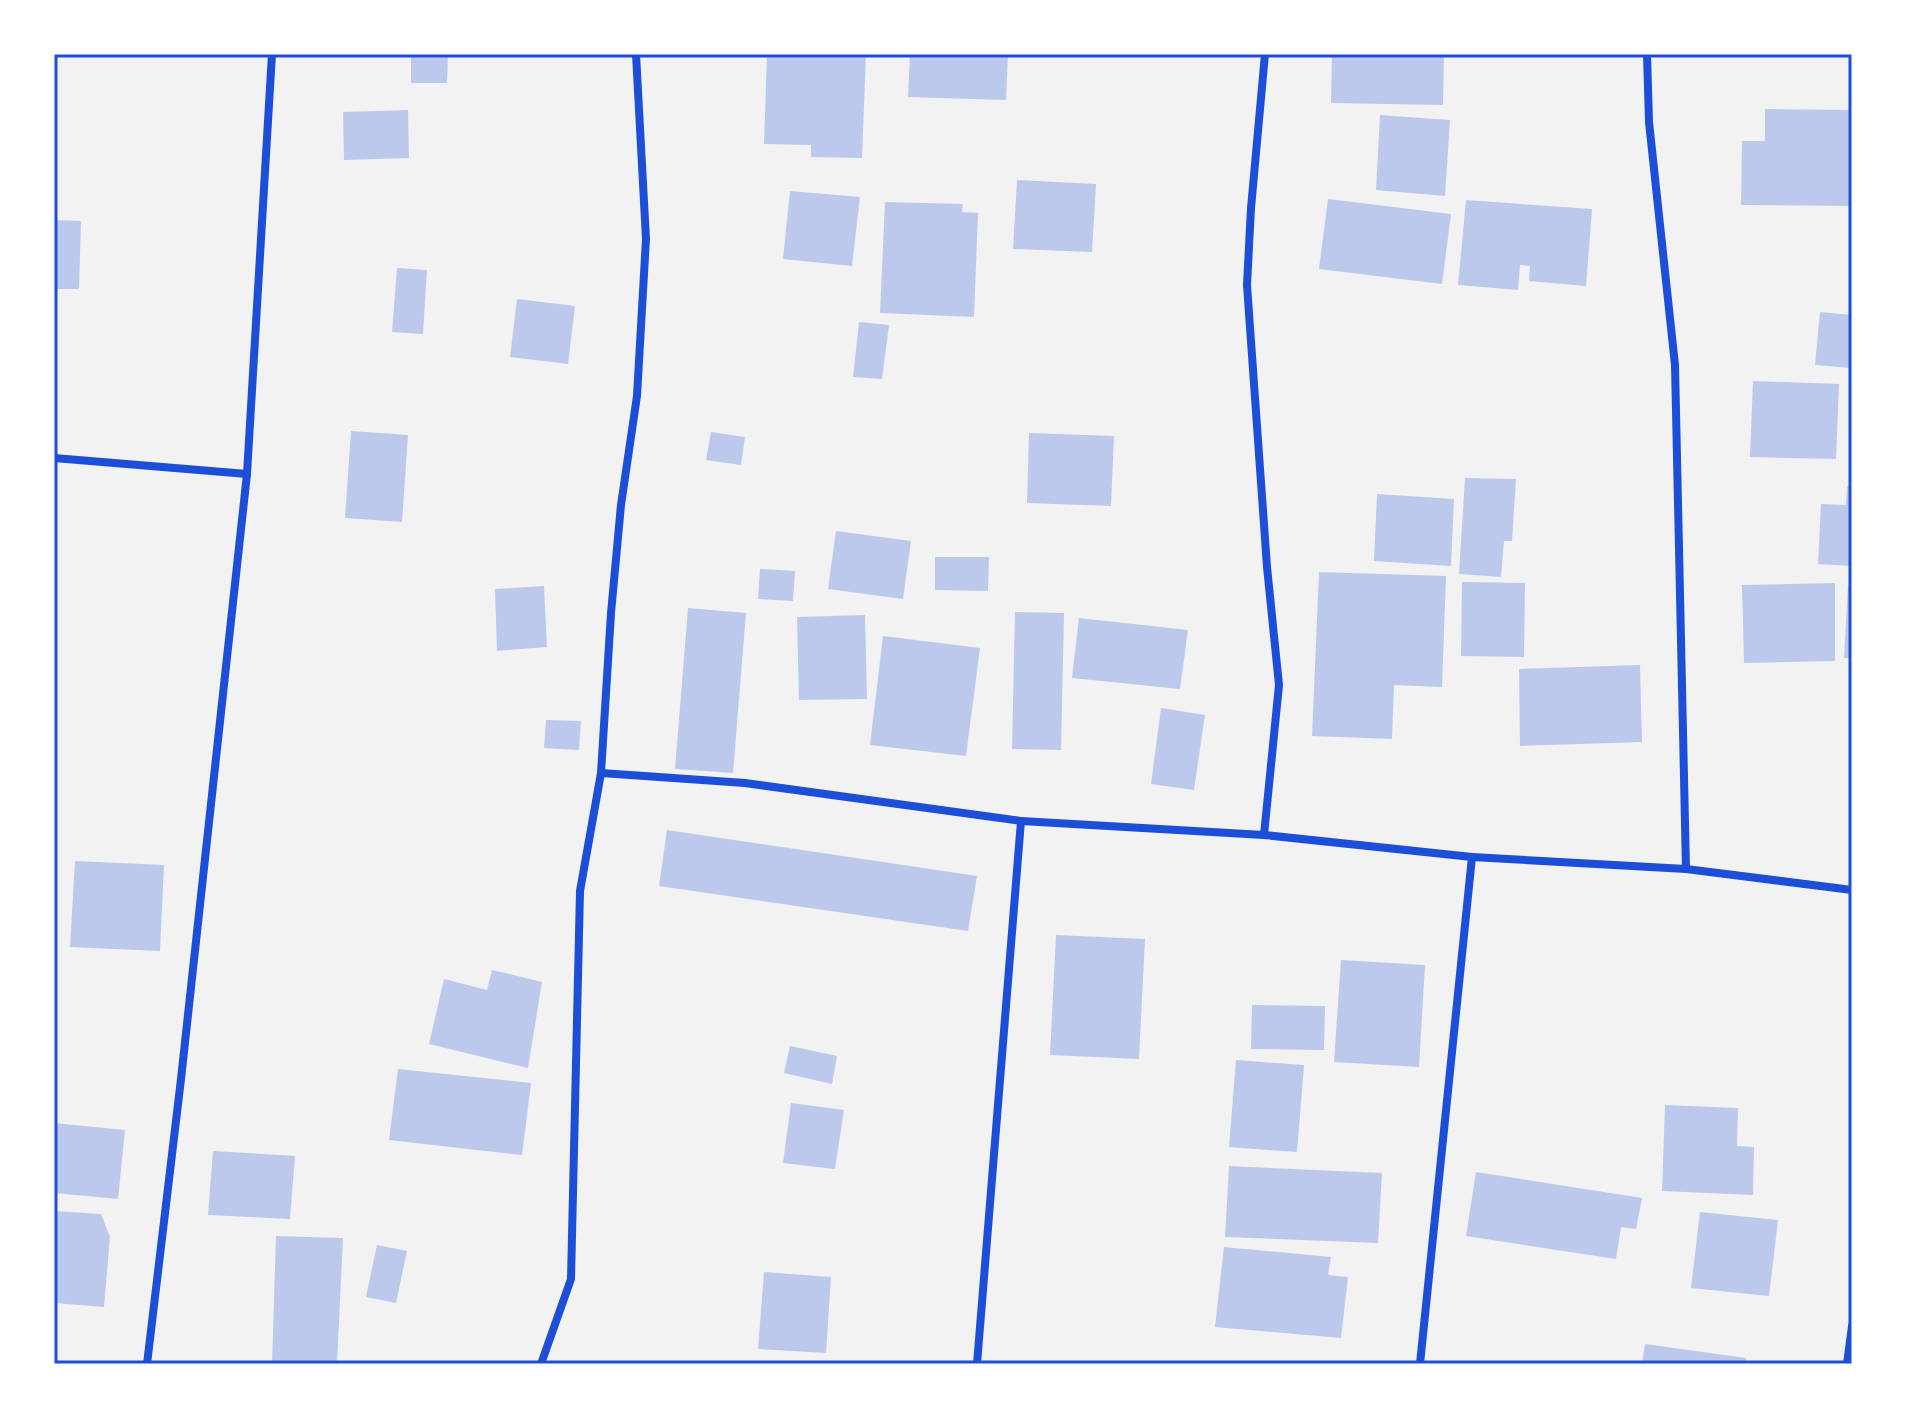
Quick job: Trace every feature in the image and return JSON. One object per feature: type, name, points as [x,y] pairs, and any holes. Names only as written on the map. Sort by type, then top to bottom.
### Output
[{"type":"street","points":[[147,1364],[247,474],[272,54]]},
{"type":"street","points":[[541,1364],[571,1279],[580,891],[601,773],[612,597],[621,505],[637,396],[646,239],[636,54]]},
{"type":"street","points":[[1264,835],[1279,685],[1267,567],[1247,285],[1265,54]]},
{"type":"street","points":[[1647,54],[1649,122],[1675,365],[1686,869]]},
{"type":"street","points":[[54,458],[247,474]]},
{"type":"street","points":[[601,773],[745,783],[1021,821],[1264,835],[1472,857],[1686,869],[1852,890]]},
{"type":"street","points":[[977,1364],[1021,821]]},
{"type":"street","points":[[1420,1364],[1472,857]]},
{"type":"street","points":[[1847,1364],[1852,1326]]},
{"type":"building","points":[[411,54],[448,54],[447,83],[411,83]]},
{"type":"building","points":[[767,54],[866,54],[862,158],[811,157],[811,145],[764,144]]},
{"type":"building","points":[[910,54],[1008,54],[1006,100],[908,97]]},
{"type":"building","points":[[1332,54],[1444,54],[1443,105],[1331,103]]},
{"type":"building","points":[[1765,109],[1852,110],[1852,206],[1741,205],[1742,141],[1765,141]]},
{"type":"building","points":[[408,110],[409,158],[344,160],[343,112]]},
{"type":"building","points":[[1380,115],[1450,120],[1445,196],[1376,190]]},
{"type":"building","points":[[1017,180],[1096,184],[1092,252],[1013,249]]},
{"type":"building","points":[[790,191],[860,197],[852,266],[783,259]]},
{"type":"building","points":[[1328,199],[1451,214],[1442,284],[1319,269]]},
{"type":"building","points":[[1466,200],[1592,209],[1586,286],[1529,281],[1530,266],[1520,265],[1518,290],[1458,285]]},
{"type":"building","points":[[885,202],[963,204],[962,212],[978,213],[974,317],[880,313]]},
{"type":"building","points":[[54,220],[81,221],[79,289],[54,289]]},
{"type":"building","points":[[397,268],[427,270],[423,334],[392,332]]},
{"type":"building","points":[[517,299],[575,306],[568,364],[510,357]]},
{"type":"building","points":[[1820,312],[1852,315],[1852,368],[1815,365]]},
{"type":"building","points":[[859,322],[889,325],[882,379],[853,377]]},
{"type":"building","points":[[1753,381],[1839,384],[1836,459],[1750,457]]},
{"type":"building","points":[[351,431],[408,435],[402,522],[345,518]]},
{"type":"building","points":[[711,432],[745,437],[741,465],[706,460]]},
{"type":"building","points":[[1029,433],[1114,436],[1111,506],[1027,503]]},
{"type":"building","points":[[1465,478],[1516,479],[1512,541],[1504,541],[1501,577],[1459,574]]},
{"type":"building","points":[[1847,486],[1852,486],[1852,566],[1818,564],[1821,504],[1846,505]]},
{"type":"building","points":[[1377,494],[1454,499],[1451,566],[1374,561]]},
{"type":"building","points":[[836,531],[911,541],[903,599],[828,589]]},
{"type":"building","points":[[935,557],[989,557],[988,591],[935,590]]},
{"type":"building","points":[[760,569],[795,571],[793,601],[758,599]]},
{"type":"building","points":[[1319,572],[1446,576],[1442,687],[1394,685],[1392,739],[1312,736]]},
{"type":"building","points":[[1462,582],[1525,583],[1524,657],[1461,656]]},
{"type":"building","points":[[1835,583],[1835,661],[1744,663],[1742,585]]},
{"type":"building","points":[[544,586],[547,647],[497,651],[495,589]]},
{"type":"building","points":[[1848,586],[1852,587],[1852,658],[1844,658]]},
{"type":"building","points":[[688,608],[746,613],[733,773],[675,769]]},
{"type":"building","points":[[1015,612],[1064,613],[1061,750],[1012,749]]},
{"type":"building","points":[[865,615],[867,699],[799,700],[797,617]]},
{"type":"building","points":[[1079,618],[1188,630],[1180,689],[1072,678]]},
{"type":"building","points":[[883,636],[980,648],[966,756],[870,745]]},
{"type":"building","points":[[1640,665],[1642,742],[1520,746],[1519,669]]},
{"type":"building","points":[[1161,708],[1205,715],[1194,790],[1151,784]]},
{"type":"building","points":[[546,720],[581,721],[579,750],[544,748]]},
{"type":"building","points":[[667,830],[977,876],[968,931],[659,886]]},
{"type":"building","points":[[75,861],[164,865],[160,951],[70,947]]},
{"type":"building","points":[[1056,935],[1145,939],[1139,1059],[1050,1055]]},
{"type":"building","points":[[1341,960],[1425,965],[1419,1067],[1334,1062]]},
{"type":"building","points":[[492,970],[542,982],[528,1068],[429,1044],[444,979],[487,990]]},
{"type":"building","points":[[1252,1005],[1325,1006],[1324,1050],[1251,1049]]},
{"type":"building","points":[[790,1046],[837,1056],[832,1084],[784,1073]]},
{"type":"building","points":[[1236,1060],[1304,1065],[1297,1152],[1229,1147]]},
{"type":"building","points":[[398,1069],[531,1083],[522,1155],[389,1140]]},
{"type":"building","points":[[791,1103],[844,1110],[835,1169],[783,1163]]},
{"type":"building","points":[[1665,1105],[1738,1108],[1737,1146],[1754,1147],[1753,1195],[1662,1191]]},
{"type":"building","points":[[54,1123],[125,1130],[118,1199],[54,1193]]},
{"type":"building","points":[[213,1151],[295,1156],[290,1219],[208,1215]]},
{"type":"building","points":[[1229,1166],[1382,1173],[1378,1243],[1225,1237]]},
{"type":"building","points":[[1476,1172],[1642,1198],[1636,1229],[1621,1227],[1616,1259],[1466,1236]]},
{"type":"building","points":[[54,1211],[101,1214],[110,1237],[104,1307],[54,1303]]},
{"type":"building","points":[[1700,1212],[1778,1220],[1769,1296],[1691,1288]]},
{"type":"building","points":[[276,1236],[343,1238],[337,1364],[272,1364]]},
{"type":"building","points":[[377,1245],[407,1251],[396,1303],[366,1297]]},
{"type":"building","points":[[1224,1247],[1331,1257],[1328,1275],[1348,1277],[1341,1338],[1215,1327]]},
{"type":"building","points":[[764,1272],[831,1277],[826,1353],[758,1349]]},
{"type":"building","points":[[1645,1344],[1746,1358],[1745,1364],[1642,1364]]}]
